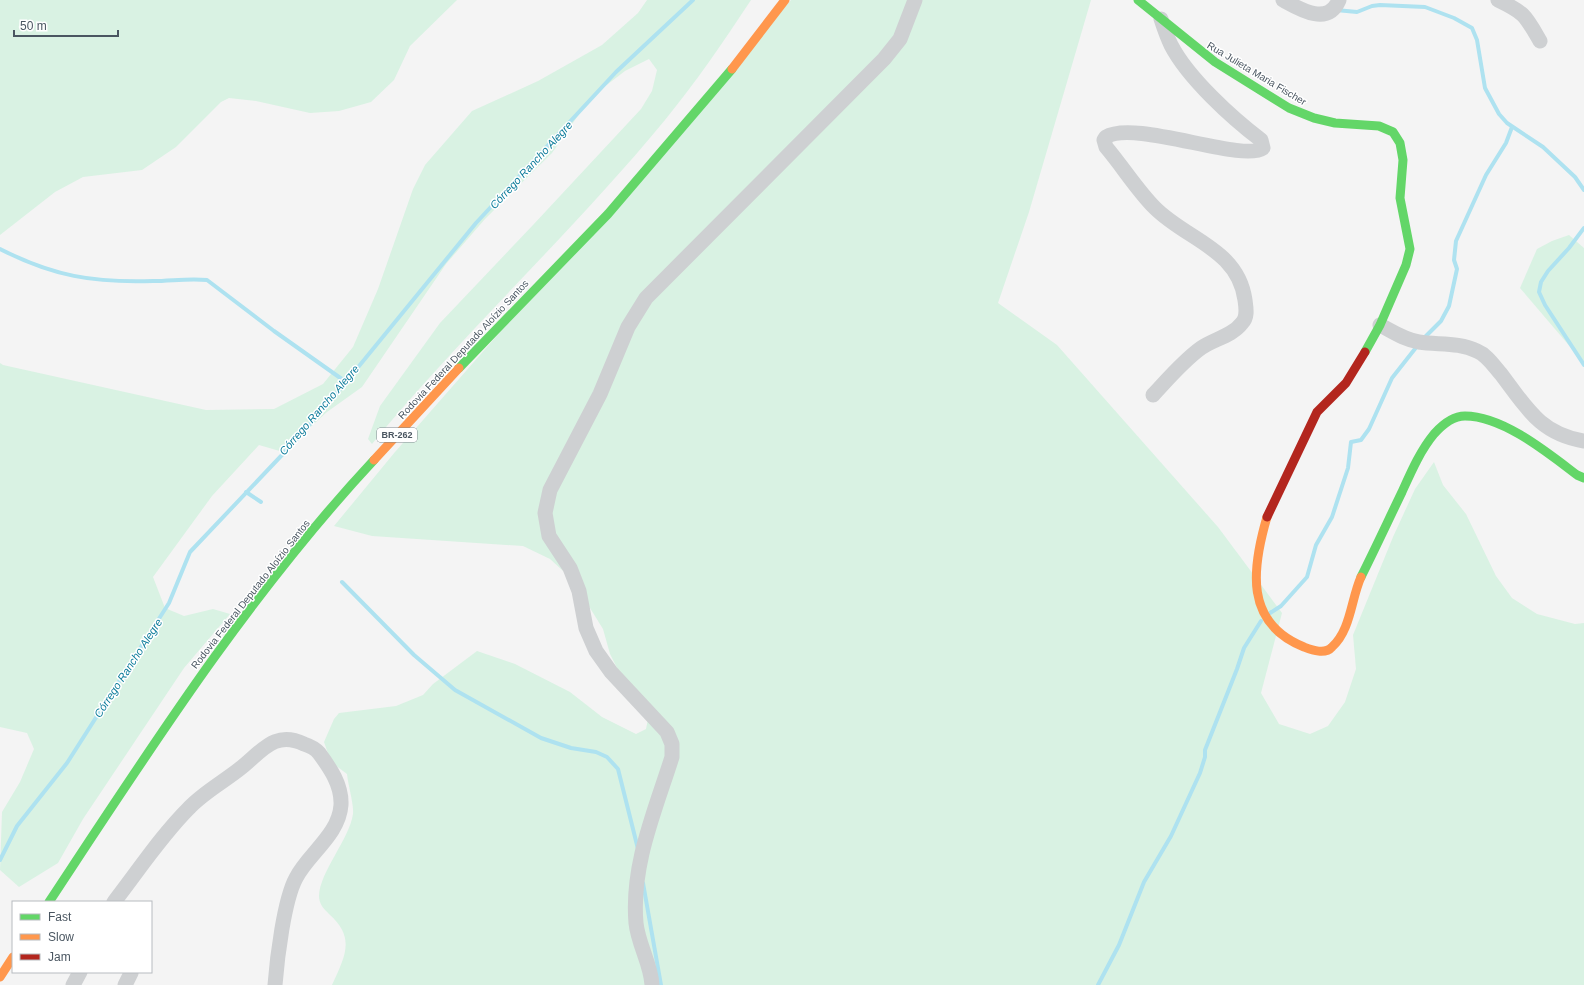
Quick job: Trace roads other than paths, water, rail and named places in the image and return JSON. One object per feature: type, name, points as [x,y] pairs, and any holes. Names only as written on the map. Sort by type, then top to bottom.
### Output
[{"type":"main road","name":"Rodovia Federal Deputado Aloízio Santos","points":[[50,901],[164,728],[222,646],[284,566],[355,481],[490,335],[608,214],[720,86],[785,0]]},
{"type":"main road","name":"Rua Julieta Maria Fischer","points":[[1138,0],[1160,17],[1191,45],[1215,62],[1290,108],[1314,118],[1334,123],[1379,126],[1393,132],[1400,143],[1403,160],[1400,198],[1410,249],[1406,265],[1380,325],[1359,363],[1346,383],[1317,412],[1305,434],[1269,510],[1261,537],[1256,576],[1258,598],[1263,614],[1276,631],[1294,643],[1321,652],[1331,649],[1338,641],[1348,621],[1359,582],[1421,452],[1433,433],[1449,421],[1464,416],[1493,421],[1526,437],[1577,475],[1584,478]]},
{"type":"main road","points":[[0,977],[12,959]]},
{"type":"street","points":[[652,985],[636,924],[637,884],[643,847],[672,757],[672,744],[667,732],[611,672],[596,651],[586,628],[579,591],[570,568],[549,536],[545,514],[550,490],[600,394],[628,327],[646,298],[884,60],[900,39],[915,0]]},
{"type":"street","points":[[1283,0],[1317,15],[1328,14],[1336,8],[1339,0]]},
{"type":"street","points":[[1498,0],[1519,10],[1526,17],[1540,41]]},
{"type":"street","points":[[1153,395],[1200,349],[1233,331],[1243,322],[1247,312],[1245,297],[1241,284],[1231,265],[1211,246],[1179,227],[1156,209],[1106,147],[1104,140],[1106,136],[1116,132],[1229,149],[1255,151],[1263,148],[1261,140],[1241,124],[1190,71],[1171,45],[1160,17]]},
{"type":"street","points":[[1380,325],[1402,338],[1418,342],[1464,346],[1478,351],[1490,362],[1535,417],[1545,426],[1558,435],[1584,441]]},
{"type":"street","points":[[115,901],[190,807],[243,767],[266,746],[278,740],[296,740],[316,749],[335,776],[341,805],[326,840],[304,863],[295,880],[288,903],[275,985]]},
{"type":"street","points":[[73,985],[79,973]]},
{"type":"waterway","name":"Córrego Rancho Alegre","points":[[0,860],[17,826],[67,763],[169,603],[190,552],[299,437],[476,223],[616,72],[693,0]]},
{"type":"waterway","points":[[1336,10],[1357,12],[1372,6],[1380,5],[1425,7],[1454,18],[1472,28],[1477,40],[1485,88],[1499,114],[1507,123],[1543,147],[1575,177],[1584,190]]},
{"type":"waterway","points":[[1424,338],[1441,321],[1449,306],[1457,269],[1454,260],[1456,241],[1486,175],[1506,143],[1512,127]]},
{"type":"waterway","points":[[1584,228],[1569,248],[1548,271],[1541,282],[1539,292],[1545,305],[1584,365]]},
{"type":"waterway","points":[[0,249],[38,266],[56,272],[92,279],[111,281],[207,280],[274,331],[346,382]]},
{"type":"waterway","points":[[1270,613],[1281,606],[1307,577],[1316,545],[1332,517],[1348,468],[1351,442],[1361,440],[1369,429],[1392,378],[1418,345]]},
{"type":"waterway","points":[[246,492],[261,502]]},
{"type":"waterway","points":[[342,582],[414,655],[455,690],[541,738],[571,748],[596,752],[607,757],[618,769],[638,849]]},
{"type":"waterway","points":[[1098,985],[1119,945],[1144,882],[1171,836],[1200,773],[1205,757],[1205,750],[1244,648],[1261,621]]},
{"type":"waterway","points":[[643,883],[661,985]]}]
